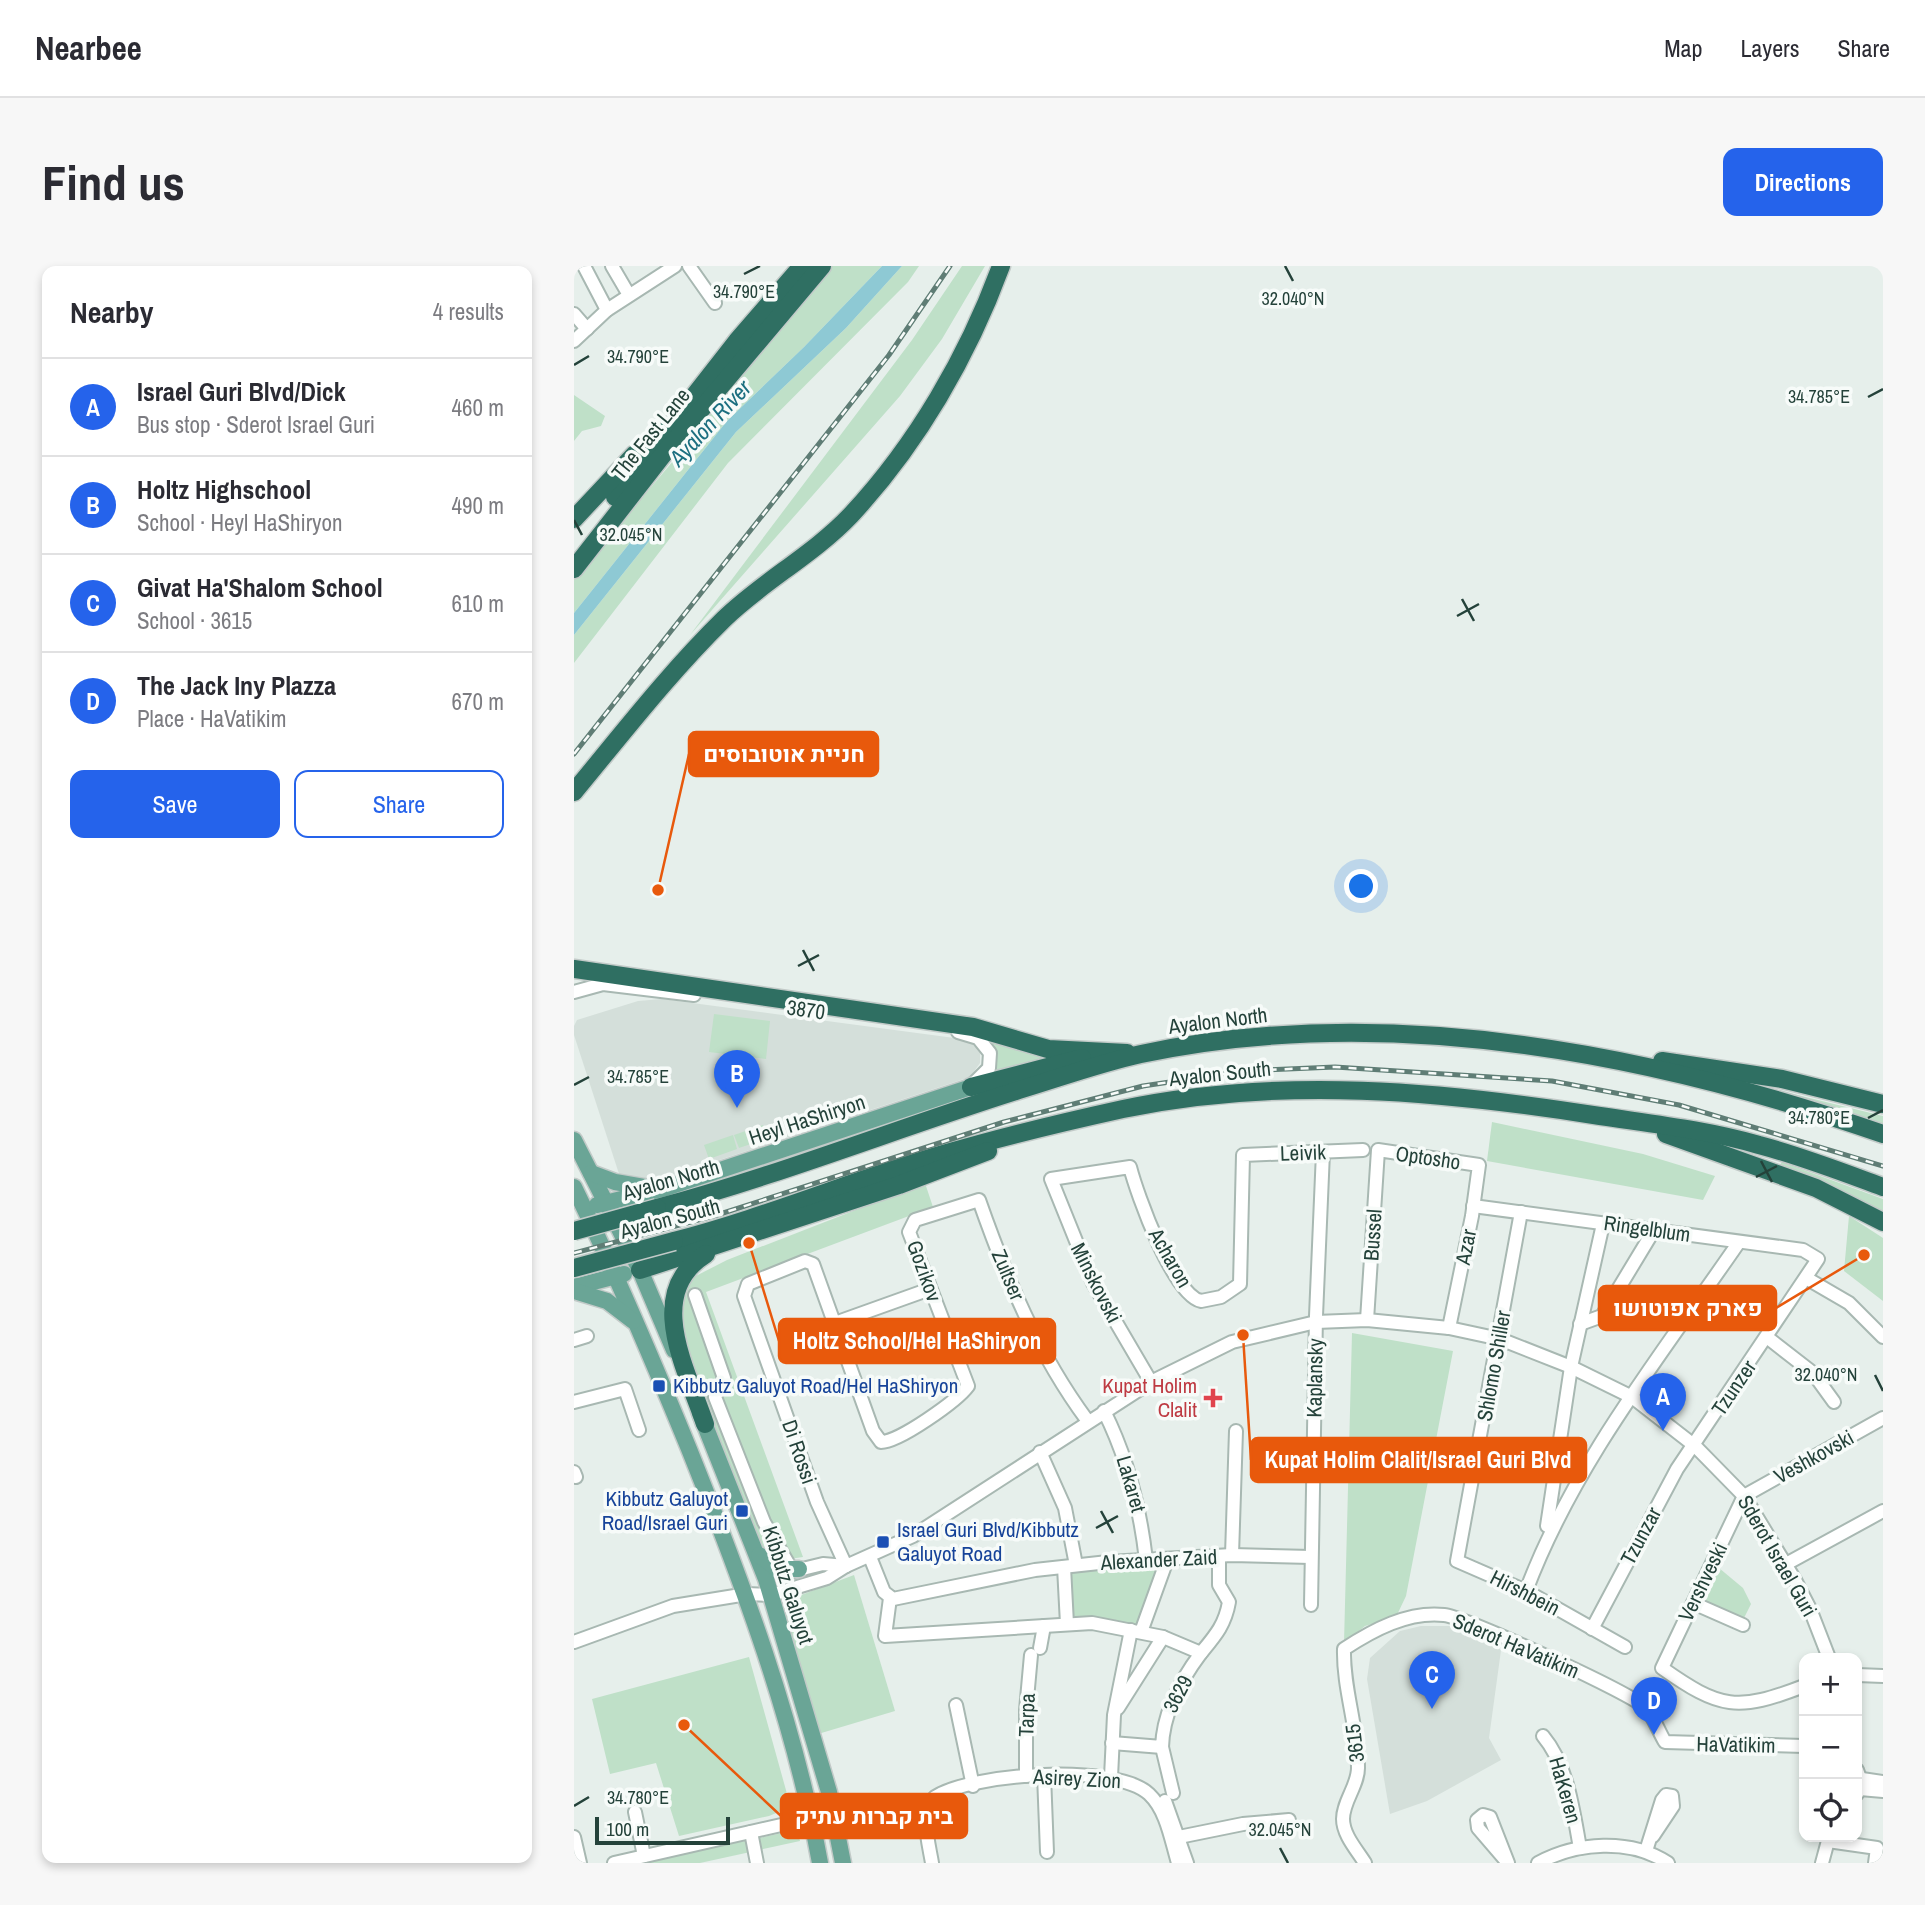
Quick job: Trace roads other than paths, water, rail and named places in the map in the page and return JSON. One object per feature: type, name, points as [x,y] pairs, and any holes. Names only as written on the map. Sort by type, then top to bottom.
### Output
[{"type":"highway","points":[[574,549],[707,378],[802,266]]},
{"type":"highway","name":"The Fast Lane","points":[[574,569],[662,456],[822,266]]},
{"type":"highway","points":[[574,792],[724,619],[850,515],[889,468],[919,427],[961,358],[985,309],[1001,266]]},
{"type":"highway","points":[[574,519],[707,378]]},
{"type":"highway","points":[[574,803],[619,738]]},
{"type":"highway","points":[[574,969],[973,1027],[1048,1049],[1141,1054]]},
{"type":"highway","name":"Ayalon North","points":[[574,1231],[711,1194],[992,1099],[1141,1054],[1240,1039],[1351,1034],[1473,1040],[1550,1050],[1705,1080],[1821,1112],[1883,1133]]},
{"type":"highway","points":[[1550,1050],[1685,1063],[1782,1079],[1883,1104]]},
{"type":"highway","points":[[971,1087],[1064,1061],[1105,1054],[1141,1054]]},
{"type":"highway","name":"Ayalon South","points":[[574,1268],[719,1230],[947,1153],[1154,1104],[1298,1090],[1424,1093],[1718,1134],[1761,1145],[1883,1187]]},
{"type":"highway","points":[[1626,1120],[1816,1188],[1883,1222]]},
{"type":"highway","points":[[640,1270],[957,1164],[1033,1132]]},
{"type":"highway","points":[[705,1424],[674,1328],[672,1303],[676,1286],[688,1267],[724,1244]]},
{"type":"main road","name":"Heyl HaShiryon","points":[[579,1209],[666,1188],[971,1087]]},
{"type":"main road","name":"Kibbutz Galuyot","points":[[574,1128],[577,1145],[640,1270],[756,1551],[833,1806],[843,1863]]},
{"type":"main road","points":[[591,1173],[628,1185],[666,1188]]},
{"type":"main road","name":"Kibbutz Galuyot","points":[[574,1187],[579,1209],[616,1276],[642,1334],[747,1594],[812,1818],[820,1863]]},
{"type":"main road","points":[[574,1289],[640,1270]]},
{"type":"main road","points":[[574,1289],[621,1309],[642,1334]]},
{"type":"main road","points":[[756,1551],[775,1568],[796,1570]]},
{"type":"street","points":[[574,272],[584,266],[607,310]]},
{"type":"street","points":[[612,266],[629,295]]},
{"type":"street","points":[[574,341],[607,310],[675,266]]},
{"type":"street","points":[[689,266],[715,303]]},
{"type":"street","points":[[574,314],[587,329]]},
{"type":"street","name":"3870","points":[[574,992],[603,984],[619,985],[965,1033],[984,1042],[990,1053],[989,1068],[971,1087]]},
{"type":"street","name":"Leivik","points":[[1243,1155],[1363,1150]]},
{"type":"street","name":"Optosho","points":[[1378,1150],[1479,1165]]},
{"type":"street","name":"Bussel","points":[[1367,1320],[1378,1150]]},
{"type":"street","name":"Kaplansky","points":[[1311,1605],[1316,1322],[1323,1152]]},
{"type":"street","name":"Acharon","points":[[1051,1179],[1130,1167],[1156,1238],[1184,1288],[1201,1301],[1221,1297],[1240,1284],[1243,1155]]},
{"type":"street","name":"Azar","points":[[1449,1328],[1474,1206],[1479,1165]]},
{"type":"street","name":"Minskovski","points":[[1051,1179],[1093,1283],[1151,1382]]},
{"type":"street","name":"Zultser","points":[[909,1231],[915,1220],[979,1200],[1028,1320],[1054,1371],[1087,1420]]},
{"type":"street","name":"Ringelblum","points":[[1474,1206],[1803,1250],[1818,1259]]},
{"type":"street","name":"Shlomo Shiller","points":[[1457,1561],[1500,1339],[1521,1212]]},
{"type":"street","points":[[1545,1538],[1571,1367],[1603,1224]]},
{"type":"street","points":[[1580,1324],[1602,1317],[1654,1230]]},
{"type":"street","name":"Gozikov","points":[[835,1323],[873,1431],[881,1442],[904,1434],[967,1388],[968,1382],[909,1231]]},
{"type":"street","points":[[1526,1591],[1545,1538],[1577,1479],[1739,1242]]},
{"type":"street","name":"Tzunzer","points":[[1695,1446],[1818,1259]]},
{"type":"street","name":"Di Rossi","points":[[835,1323],[813,1264],[805,1261],[748,1284],[744,1296],[817,1502],[846,1566]]},
{"type":"street","points":[[1806,1278],[1849,1303],[1883,1337]]},
{"type":"street","points":[[835,1323],[930,1289]]},
{"type":"street","points":[[695,1295],[724,1378],[715,1397],[764,1522],[796,1570]]},
{"type":"street","name":"Sderot Israel Guri","points":[[574,1642],[673,1606],[827,1577],[913,1536],[1087,1420],[1151,1382],[1232,1342],[1316,1322],[1367,1320],[1449,1328],[1500,1339],[1571,1367],[1632,1397],[1695,1446],[1744,1496],[1810,1609],[1827,1653]]},
{"type":"street","points":[[574,1340],[587,1336]]},
{"type":"street","points":[[1768,1338],[1813,1373],[1834,1402]]},
{"type":"street","points":[[574,1402],[625,1388],[639,1430]]},
{"type":"street","name":"Lakaret","points":[[1104,1410],[1128,1466],[1140,1513],[1146,1560]]},
{"type":"street","name":"Veshkovski","points":[[1744,1496],[1883,1418]]},
{"type":"street","points":[[1225,1556],[1236,1431]]},
{"type":"street","name":"Tzunzar","points":[[1592,1629],[1678,1469],[1695,1446]]},
{"type":"street","points":[[1040,1452],[1065,1508],[1070,1566],[1067,1624]]},
{"type":"street","points":[[1556,1475],[1577,1479]]},
{"type":"street","name":"Vershveski","points":[[1744,1496],[1662,1668],[1700,1695],[1739,1704],[1762,1701],[1799,1688]]},
{"type":"street","points":[[1786,1564],[1883,1511]]},
{"type":"street","name":"Alexander Zaid","points":[[890,1598],[1070,1566],[1225,1556],[1311,1557]]},
{"type":"street","name":"3629","points":[[1162,1747],[1166,1713],[1202,1653],[1217,1636],[1227,1618],[1229,1602],[1219,1585],[1225,1556]]},
{"type":"street","points":[[870,1557],[884,1592],[890,1598],[885,1636],[1092,1623],[1163,1637],[1202,1653]]},
{"type":"street","points":[[1111,1777],[1114,1714],[1136,1631],[1167,1560]]},
{"type":"street","name":"Hirshbein","points":[[1457,1561],[1526,1591],[1625,1647]]},
{"type":"street","name":"Sderot Israel Guri","points":[[769,1587],[796,1570],[823,1563],[846,1566]]},
{"type":"street","points":[[1693,1603],[1743,1625]]},
{"type":"street","name":"Sderot HaVatikim","points":[[1345,1648],[1378,1627],[1443,1615],[1462,1620],[1568,1666],[1646,1707]]},
{"type":"street","name":"Tarpa","points":[[1026,1776],[1026,1710],[1035,1651],[1044,1626]]},
{"type":"street","points":[[1114,1714],[1163,1637]]},
{"type":"street","name":"3615","points":[[1345,1648],[1343,1675],[1357,1740],[1359,1771],[1343,1819],[1347,1836],[1365,1863]]},
{"type":"street","points":[[1862,1675],[1883,1676]]},
{"type":"street","points":[[956,1705],[973,1786]]},
{"type":"street","name":"HaVatikim","points":[[1646,1707],[1665,1742],[1799,1746]]},
{"type":"street","name":"HaKeren","points":[[1543,1736],[1558,1759],[1572,1804],[1580,1848]]},
{"type":"street","points":[[1112,1743],[1162,1747],[1173,1793]]},
{"type":"street","points":[[1044,1774],[1047,1852]]},
{"type":"street","name":"Asirey Zion","points":[[932,1863],[927,1831],[930,1801],[940,1793],[1044,1774],[1111,1777],[1127,1780],[1147,1792],[1159,1806],[1178,1863]]},
{"type":"street","points":[[1127,1780],[1143,1782],[1158,1792],[1169,1808],[1187,1863]]},
{"type":"street","points":[[1862,1783],[1883,1782]]},
{"type":"street","points":[[1862,1784],[1883,1791]]},
{"type":"street","points":[[635,1812],[644,1856]]},
{"type":"street","points":[[614,1863],[644,1856],[674,1857],[751,1832],[812,1818]]},
{"type":"street","points":[[1179,1837],[1243,1824],[1289,1821]]},
{"type":"street","points":[[751,1832],[757,1863]]},
{"type":"street","points":[[1646,1852],[1653,1836]]},
{"type":"street","points":[[574,1837],[580,1863]]},
{"type":"street","points":[[1822,1863],[1828,1842]]},
{"type":"street","points":[[1845,1842],[1877,1848],[1875,1863]]},
{"type":"street","points":[[1538,1863],[1580,1848],[1602,1846],[1646,1852],[1668,1863]]},
{"type":"water","points":[[882,266],[902,266],[846,328],[736,432],[574,635],[574,613],[727,421],[804,347]]},
{"type":"railway","points":[[574,754],[889,355],[950,266]]},
{"type":"railway","points":[[574,1253],[717,1215],[1004,1122],[1143,1086],[1243,1071],[1335,1067],[1552,1081],[1679,1105],[1883,1166]]},
{"type":"place","name":"חניית אוטובוסים","points":[[658,890]]},
{"type":"place","name":"Holtz Highschool","points":[[737,1108]]},
{"type":"place","name":"Holtz School/Hel HaShiryon","points":[[749,1243]]},
{"type":"place","name":"פארק אפוטושו","points":[[1864,1255]]},
{"type":"place","name":"Kupat Holim Clalit/Israel Guri Blvd","points":[[1243,1335]]},
{"type":"place","name":"Kibbutz Galuyot Road/Hel HaShiryon","points":[[659,1386]]},
{"type":"place","name":"Kupat Holim Clalit","points":[[1213,1398]]},
{"type":"place","name":"Israel Guri Blvd/Dick","points":[[1663,1431]]},
{"type":"place","name":"Kibbutz Galuyot Road/Israel Guri","points":[[742,1511]]},
{"type":"place","name":"Israel Guri Blvd/Kibbutz Galuyot Road","points":[[883,1542]]},
{"type":"place","name":"Givat Ha'Shalom School","points":[[1432,1709]]},
{"type":"place","name":"בית קברות עתיק","points":[[684,1725]]},
{"type":"place","name":"The Jack Iny Plazza","points":[[1654,1735]]},
{"type":"water label","name":"Ayalon River","points":[[710,423]]}]
